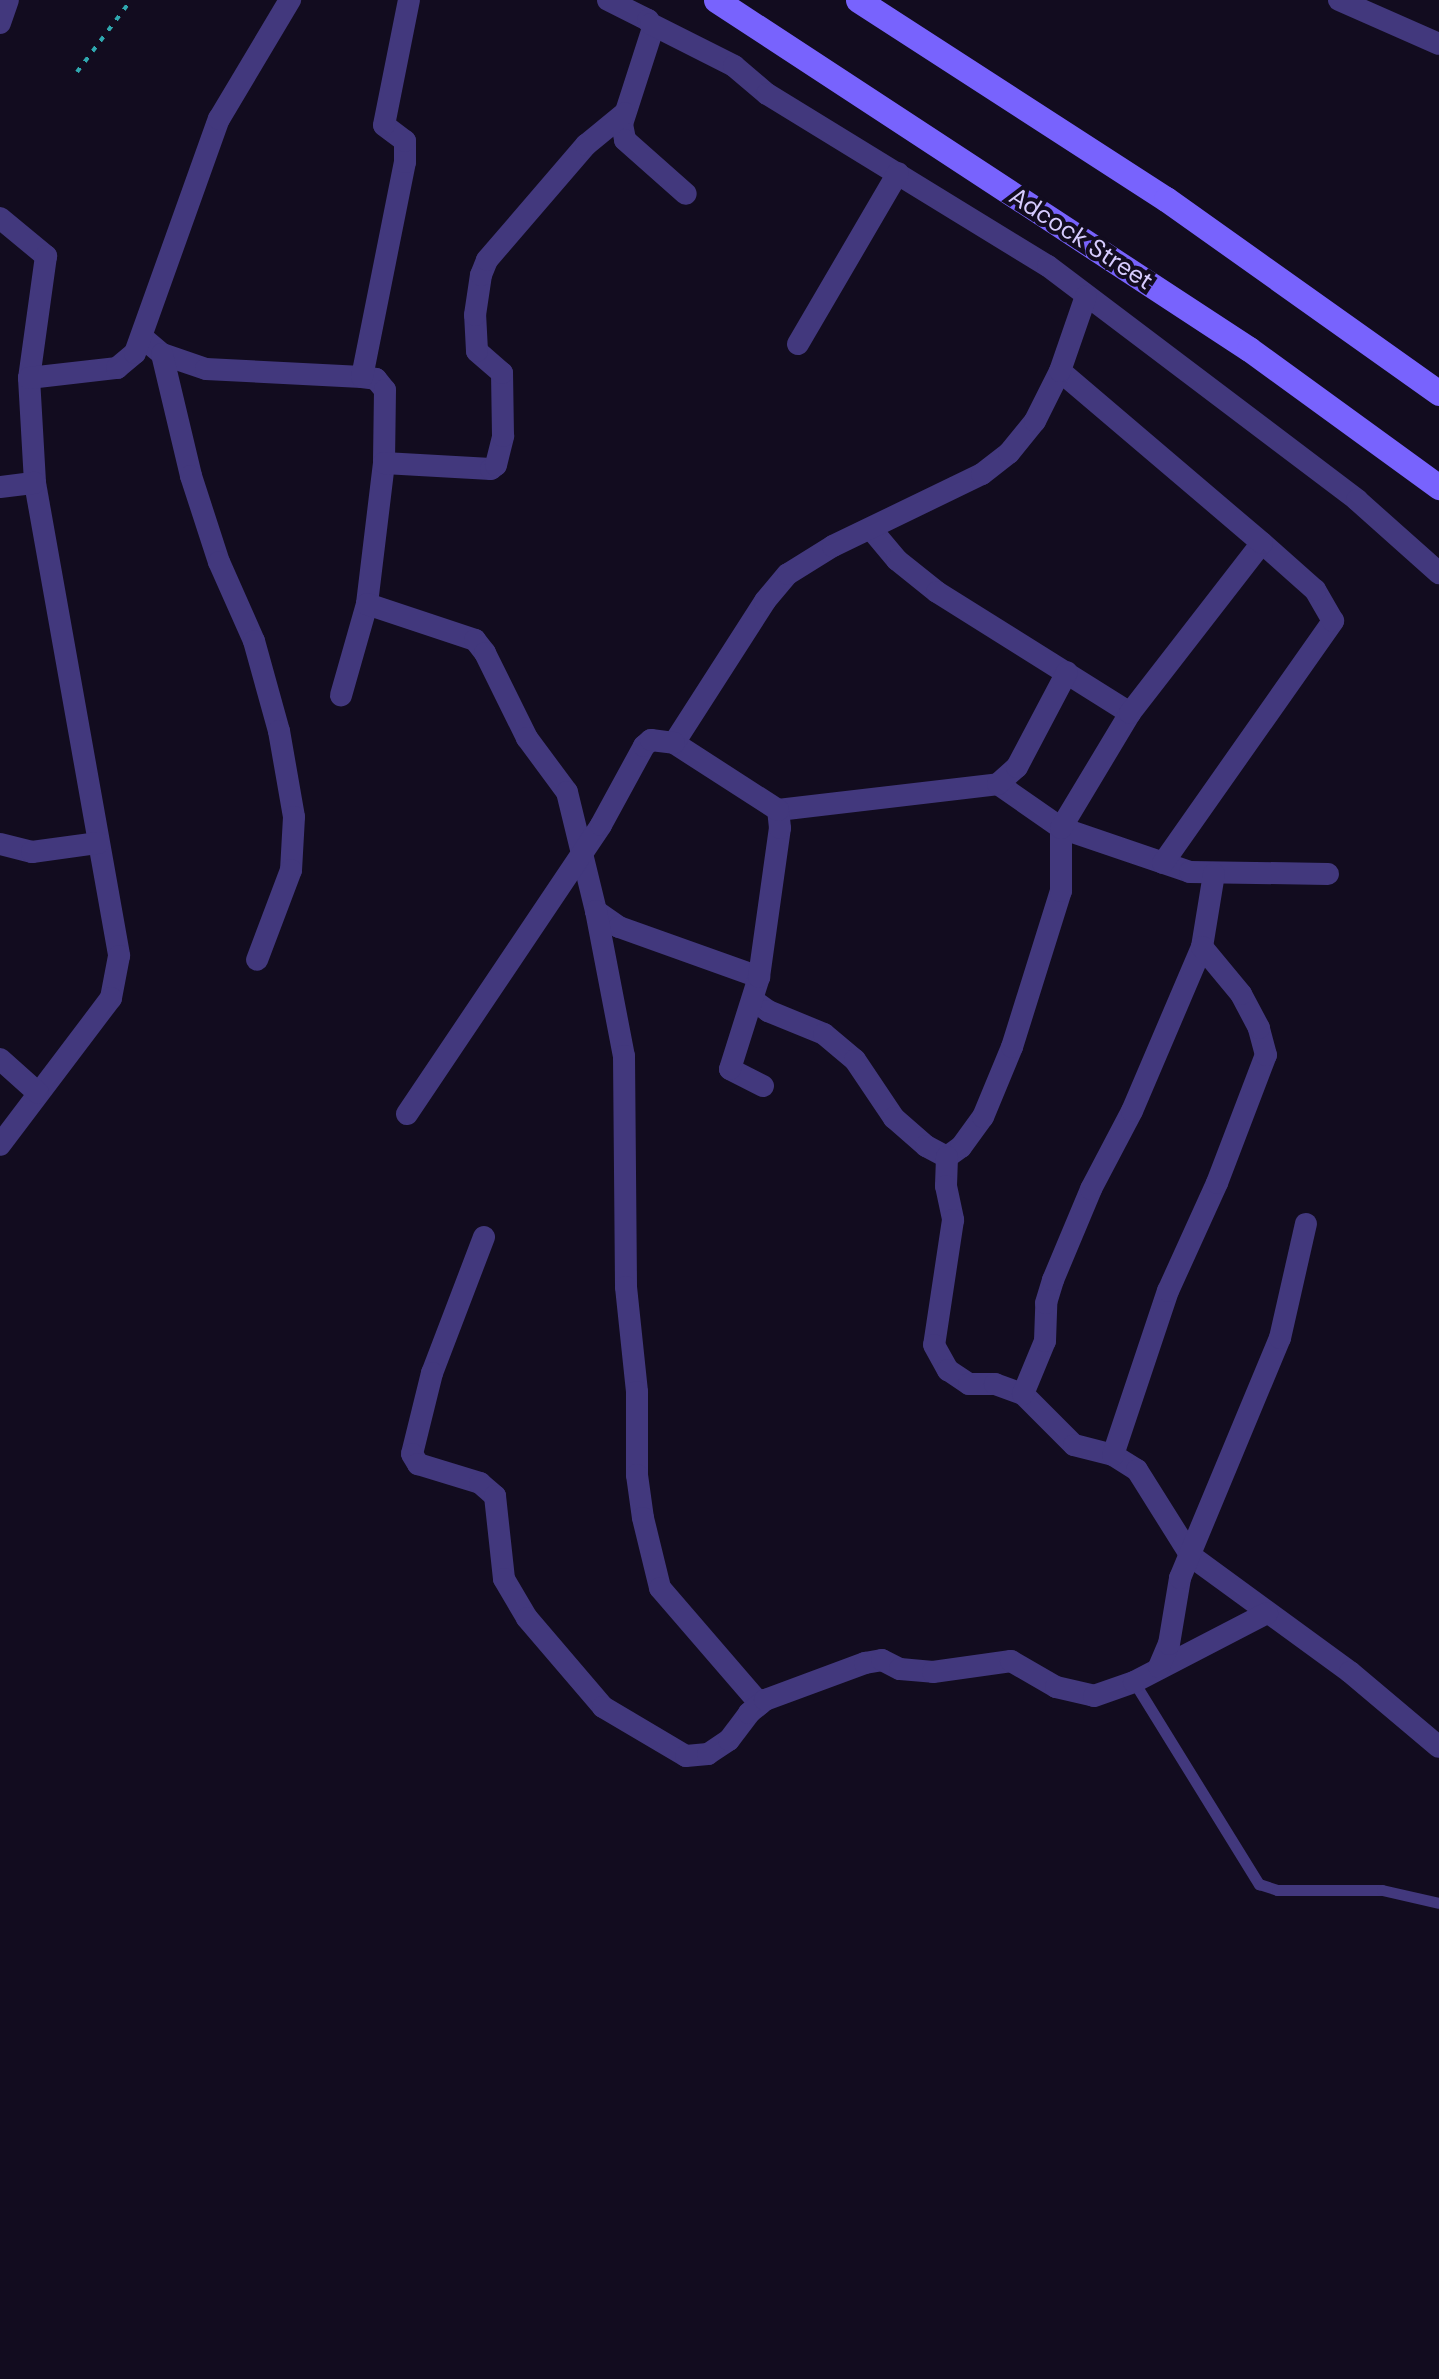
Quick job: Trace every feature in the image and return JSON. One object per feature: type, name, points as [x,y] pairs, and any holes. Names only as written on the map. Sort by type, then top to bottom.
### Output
[{"type":"main road","name":"Adcock Street","points":[[716,0],[1249,349],[1439,487]]},
{"type":"main road","points":[[858,0],[1166,198],[1439,393]]},
{"type":"street","points":[[0,23],[8,0]]},
{"type":"street","points":[[29,378],[117,368],[135,354],[218,118],[290,0]]},
{"type":"street","points":[[362,377],[405,162],[406,141],[384,125],[409,0]]},
{"type":"street","points":[[609,0],[734,66],[767,94],[1048,266],[1357,500],[1439,572]]},
{"type":"street","points":[[1340,0],[1439,44]]},
{"type":"street","points":[[652,24],[625,112],[624,140],[686,194]]},
{"type":"street","points":[[384,462],[491,469],[496,465],[502,453],[502,373],[477,352],[475,315],[481,275],[487,260],[586,145],[625,112]]},
{"type":"street","points":[[798,344],[898,173]]},
{"type":"street","points":[[0,218],[46,256],[29,378],[35,483],[119,956],[118,981],[111,998],[0,1145]]},
{"type":"street","points":[[674,743],[765,602],[788,574],[982,474],[1009,453],[1034,421],[1060,371],[1086,296]]},
{"type":"street","points":[[143,338],[162,354],[206,369],[362,377],[376,379],[385,390],[384,462],[366,604],[341,695]]},
{"type":"street","points":[[162,354],[191,476],[219,562],[254,641],[279,731],[294,818],[291,870],[258,960]]},
{"type":"street","points":[[1060,371],[1316,590],[1333,622],[1164,864]]},
{"type":"street","points":[[0,487],[35,483]]},
{"type":"street","points":[[870,529],[897,560],[928,586],[1130,713]]},
{"type":"street","points":[[947,1157],[961,1147],[983,1117],[1012,1047],[1062,891],[1061,828],[1130,713],[1262,543]]},
{"type":"street","points":[[366,604],[474,640],[526,738],[567,792],[596,912],[624,1056],[628,1108],[625,1269],[643,1518],[660,1588],[760,1704]]},
{"type":"street","points":[[407,1114],[582,856],[651,740],[674,743],[778,810],[998,784],[1017,766],[1067,672]]},
{"type":"street","points":[[998,784],[1061,828],[1164,864],[1214,874],[1328,874]]},
{"type":"street","points":[[763,1086],[730,1069],[756,988],[780,828],[778,810]]},
{"type":"street","points":[[0,844],[32,852],[98,844]]},
{"type":"street","points":[[1023,1394],[1045,1340],[1046,1303],[1052,1280],[1090,1189],[1132,1111],[1202,947],[1214,874]]},
{"type":"street","points":[[596,912],[619,927],[756,988],[768,1011],[824,1034],[855,1060],[894,1118],[926,1146],[947,1157]]},
{"type":"street","points":[[1113,1454],[1168,1290],[1217,1183],[1266,1056],[1259,1028],[1241,994],[1202,947]]},
{"type":"street","points":[[0,1060],[38,1093]]},
{"type":"street","points":[[947,1157],[946,1186],[953,1220],[934,1345],[948,1370],[969,1384],[996,1384],[1023,1394],[1074,1445],[1113,1454],[1137,1470],[1190,1556],[1350,1672],[1439,1747]]},
{"type":"street","points":[[1159,1668],[1170,1644],[1180,1578],[1280,1338],[1306,1224]]},
{"type":"street","points":[[484,1237],[432,1373],[412,1454],[418,1464],[480,1482],[495,1496],[504,1579],[513,1600],[603,1706],[686,1756],[708,1754],[729,1740],[760,1704],[822,1677],[882,1660],[915,1672],[1011,1662],[1056,1686],[1094,1696],[1134,1682],[1267,1614]]},
{"type":"lane","points":[[1134,1682],[1259,1884],[1276,1890],[1382,1890],[1439,1903]]},
{"type":"path","points":[[77,72],[131,0]]}]
